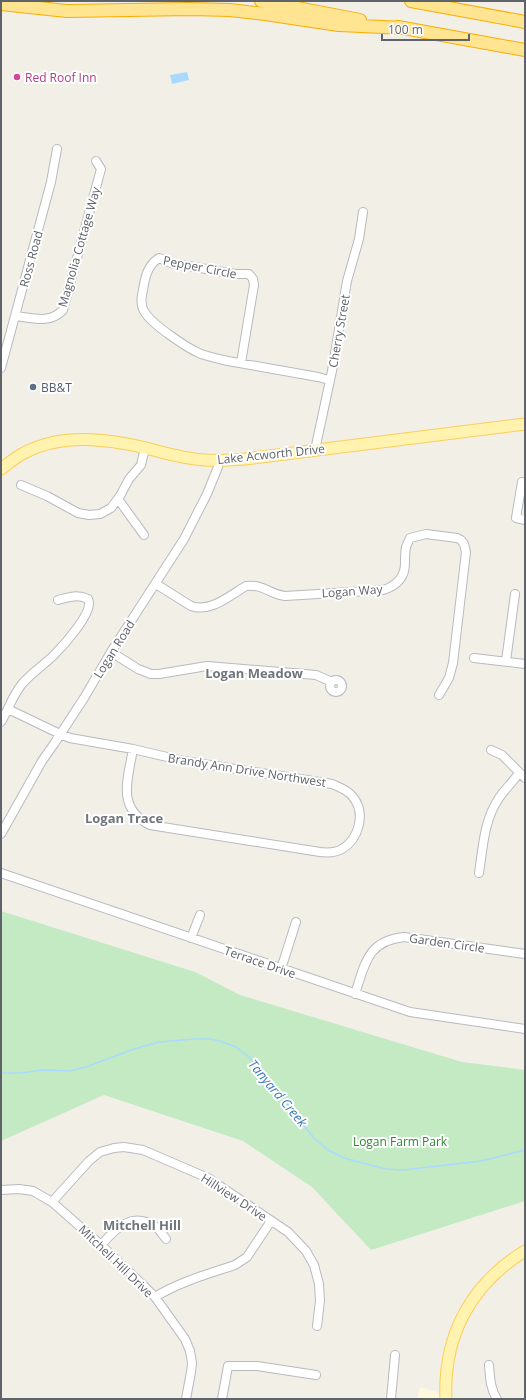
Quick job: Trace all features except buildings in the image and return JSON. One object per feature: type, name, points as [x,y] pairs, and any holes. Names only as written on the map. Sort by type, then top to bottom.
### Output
[{"type":"highway","points":[[261,1],[525,50]]},
{"type":"highway","points":[[411,1],[525,22]]},
{"type":"highway","points":[[1,4],[67,11],[196,9],[230,10],[339,25],[405,28]]},
{"type":"main road","name":"Lake Acworth Drive","points":[[1,469],[27,451],[46,444],[89,439],[106,440],[191,458],[218,461],[245,459],[525,424]]},
{"type":"main road","points":[[446,1399],[445,1382],[449,1353],[462,1318],[475,1296],[486,1282],[513,1258],[525,1251]]},
{"type":"street","name":"Ross Road","points":[[1,368],[51,182],[57,150]]},
{"type":"street","name":"Magnolia Cottage Way","points":[[16,316],[47,319],[57,316],[63,310],[101,169],[96,161]]},
{"type":"street","name":"Cherry Street","points":[[315,450],[330,380],[347,281],[359,239],[363,212]]},
{"type":"street","name":"Pepper Circle","points":[[241,363],[254,285],[253,279],[249,274],[235,274],[171,263],[159,258],[153,262],[149,266],[141,300],[144,311],[147,316],[176,339],[193,350],[211,357],[241,363],[330,380]]},
{"type":"street","points":[[21,485],[47,496],[78,513],[90,515],[100,514],[106,511],[118,499],[128,478],[141,466],[145,448]]},
{"type":"street","name":"Logan Road","points":[[1,834],[42,761],[84,698],[111,652],[156,584],[193,524],[218,467],[218,461]]},
{"type":"street","points":[[522,482],[516,518],[525,520]]},
{"type":"street","points":[[118,499],[144,535]]},
{"type":"street","name":"Logan Way","points":[[156,584],[191,606],[197,608],[210,607],[246,586],[261,586],[275,594],[285,596],[383,590],[394,586],[402,577],[405,570],[406,547],[410,538],[426,534],[456,538],[464,544],[466,552],[452,663],[449,678],[439,695]]},
{"type":"street","points":[[506,661],[515,594]]},
{"type":"street","points":[[1,722],[22,685],[61,648],[85,615],[90,605],[88,599],[80,596],[72,596],[58,600]]},
{"type":"street","points":[[111,652],[138,669],[151,674],[207,666],[221,666],[316,675],[332,682]]},
{"type":"street","points":[[474,658],[525,664]]},
{"type":"street","name":"Brandy Ann Drive Northwest","points":[[8,709],[60,734],[80,740],[133,749],[190,762],[332,784],[347,791],[353,796],[360,822],[356,833],[342,849],[330,853],[150,825],[134,814],[127,800],[127,785],[133,749]]},
{"type":"street","points":[[479,873],[484,837],[490,815],[498,799],[522,776],[502,755],[491,750]]},
{"type":"street","name":"Terrace Drive","points":[[1,872],[410,1012],[525,1029]]},
{"type":"street","points":[[191,938],[200,915]]},
{"type":"street","points":[[281,969],[296,922]]},
{"type":"street","name":"Garden Circle","points":[[355,994],[370,953],[382,943],[396,938],[404,937],[525,954]]},
{"type":"street","name":"Hillview Drive","points":[[52,1202],[89,1161],[100,1152],[114,1148],[134,1147],[150,1152],[208,1178],[288,1232],[306,1251],[314,1265],[320,1292],[318,1326]]},
{"type":"street","name":"Mitchell Hill Drive","points":[[1,1190],[18,1189],[32,1191],[52,1202],[102,1245],[155,1297],[185,1339],[190,1351],[192,1364],[186,1399]]},
{"type":"street","points":[[102,1245],[120,1227],[131,1221],[142,1222],[156,1227],[166,1239]]},
{"type":"street","points":[[155,1297],[180,1284],[235,1265],[242,1261],[247,1257],[271,1221]]},
{"type":"street","points":[[391,1399],[395,1355]]},
{"type":"street","points":[[489,1365],[491,1383],[494,1395],[497,1399]]},
{"type":"street","points":[[222,1399],[228,1366],[258,1366],[316,1374]]},
{"type":"shaded area","points":[[420,1387],[459,1399],[417,1399]]},
{"type":"green space","name":"Logan Farm Park","points":[[1,911],[195,972],[240,995],[462,1062],[525,1070],[525,1201],[371,1250],[312,1187],[243,1141],[104,1095],[1,1141]]},
{"type":"water","points":[[187,72],[189,80],[172,84],[170,75]]},
{"type":"waterway","name":"Tanyard Creek","points":[[1,1073],[20,1073],[43,1070],[69,1071],[86,1067],[134,1049],[159,1042],[211,1039],[236,1047],[250,1058],[315,1139],[328,1150],[344,1158],[386,1169],[403,1170],[481,1161],[525,1150]]},
{"type":"place","name":"Red Roof Inn","points":[[17,77]]},
{"type":"place","name":"BB&T","points":[[33,387]]},
{"type":"district","name":"Logan Meadow","points":[[254,673]]},
{"type":"district","name":"Logan Trace","points":[[124,818]]},
{"type":"district","name":"Mitchell Hill","points":[[142,1225]]}]
